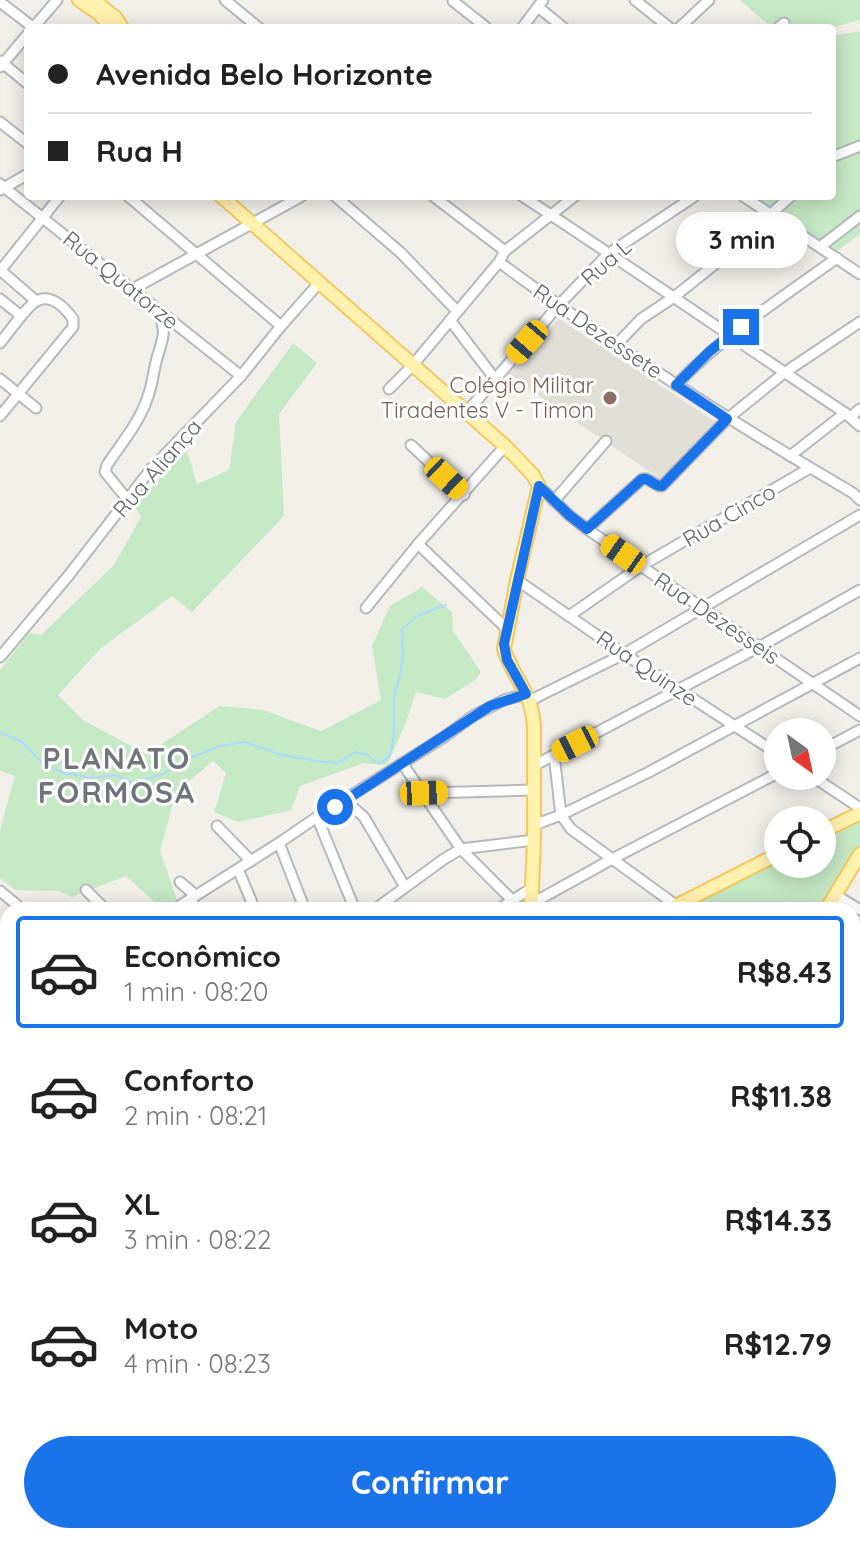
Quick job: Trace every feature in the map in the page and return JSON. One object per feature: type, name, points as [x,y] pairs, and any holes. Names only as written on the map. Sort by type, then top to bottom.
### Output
[{"type":"main road","points":[[79,0],[108,24]]},
{"type":"main road","points":[[94,0],[119,24]]},
{"type":"main road","points":[[226,200],[505,446],[533,475],[539,486],[504,644],[505,654],[528,697],[534,726],[531,902]]},
{"type":"main road","points":[[836,824],[860,811]]},
{"type":"main road","points":[[831,902],[860,854]]},
{"type":"main road","points":[[684,902],[764,861]]},
{"type":"street","points":[[36,24],[57,0]]},
{"type":"street","points":[[225,0],[254,24]]},
{"type":"street","points":[[635,0],[665,24]]},
{"type":"street","points":[[683,24],[709,0]]},
{"type":"street","points":[[453,1],[482,24]]},
{"type":"street","points":[[0,2],[28,24]]},
{"type":"street","points":[[525,24],[540,3],[560,24]]},
{"type":"street","points":[[24,38],[1,64],[24,81]]},
{"type":"street","points":[[0,122],[24,141]]},
{"type":"street","points":[[836,155],[860,146]]},
{"type":"street","points":[[2,187],[24,176]]},
{"type":"street","name":"Rua Quatorze","points":[[2,187],[241,376]]},
{"type":"street","points":[[36,301],[0,271],[57,200]]},
{"type":"street","points":[[133,200],[281,326]]},
{"type":"street","points":[[131,290],[295,200]]},
{"type":"street","points":[[340,200],[401,253],[457,311]]},
{"type":"street","points":[[438,200],[505,251]]},
{"type":"street","points":[[528,200],[860,426]]},
{"type":"street","points":[[389,389],[412,366],[505,251],[567,200]]},
{"type":"street","name":"Rua L","points":[[466,413],[558,306],[608,254],[689,200]]},
{"type":"street","points":[[749,200],[860,274]]},
{"type":"street","points":[[615,346],[641,319],[674,297],[787,200]]},
{"type":"street","points":[[820,247],[860,216]]},
{"type":"street","points":[[676,385],[729,336],[837,258]]},
{"type":"street","name":"Rua Dezessete","points":[[499,262],[615,346],[860,500]]},
{"type":"street","name":"Rua Aliança","points":[[0,657],[69,575],[151,469],[241,376],[319,283]]},
{"type":"street","points":[[0,343],[36,301],[46,298],[61,305],[73,319],[73,327],[0,416]]},
{"type":"street","points":[[0,299],[21,316]]},
{"type":"street","points":[[127,499],[105,472],[147,401],[163,341],[164,331],[157,310]]},
{"type":"street","points":[[450,320],[495,379]]},
{"type":"street","points":[[587,529],[642,479],[662,486],[727,419],[784,373],[860,322]]},
{"type":"street","points":[[0,379],[36,408]]},
{"type":"street","points":[[790,456],[860,409]]},
{"type":"street","points":[[554,501],[606,441]]},
{"type":"street","points":[[411,445],[464,495]]},
{"type":"street","points":[[366,608],[505,446]]},
{"type":"street","name":"Rua Cinco","points":[[569,616],[641,566],[810,468]]},
{"type":"street","name":"Rua Dezesseis","points":[[539,486],[587,529],[860,716]]},
{"type":"street","points":[[185,902],[490,706],[528,697],[624,654],[860,515]]},
{"type":"street","points":[[418,544],[507,629]]},
{"type":"street","name":"Rua Quinze","points":[[517,580],[764,745]]},
{"type":"street","points":[[535,765],[860,590]]},
{"type":"street","points":[[534,825],[649,772],[860,658]]},
{"type":"street","points":[[836,743],[860,730]]},
{"type":"street","points":[[554,755],[561,815],[571,829],[614,858],[665,902]]},
{"type":"street","points":[[402,763],[461,849],[512,900]]},
{"type":"street","points":[[539,902],[614,858],[764,780]]},
{"type":"street","points":[[424,793],[533,790]]},
{"type":"street","points":[[831,790],[860,811]]},
{"type":"street","points":[[335,807],[355,809],[364,817],[405,887]]},
{"type":"street","points":[[317,817],[352,902]]},
{"type":"street","points":[[217,826],[251,861]]},
{"type":"street","points":[[385,902],[461,849],[534,840]]},
{"type":"street","points":[[279,843],[302,902]]},
{"type":"street","points":[[238,869],[252,902]]},
{"type":"street","points":[[180,882],[194,902]]},
{"type":"street","points":[[509,902],[532,888]]},
{"type":"street","points":[[86,890],[98,902]]},
{"type":"street","points":[[836,895],[847,902]]},
{"type":"shaded area","name":"Colégio Militar Tiradentes V - Timon","points":[[559,319],[716,422],[662,480],[505,373]]},
{"type":"green space","points":[[740,0],[860,0],[860,20],[836,27],[836,24],[767,24]]},
{"type":"green space","points":[[860,31],[860,234],[837,251],[754,200],[836,200],[836,35]]},
{"type":"green space","points":[[293,343],[317,363],[279,414],[284,516],[192,612],[172,596],[101,648],[58,695],[83,720],[146,754],[220,706],[263,710],[321,731],[381,700],[372,646],[390,606],[422,587],[452,612],[453,631],[481,672],[475,680],[445,699],[416,692],[387,765],[363,763],[300,786],[291,810],[238,822],[214,812],[226,773],[213,761],[176,792],[160,851],[177,900],[173,902],[154,902],[126,876],[72,897],[59,891],[15,890],[0,878],[0,830],[15,776],[0,771],[0,670],[29,633],[41,635],[114,565],[141,517],[134,505],[187,451],[197,484],[229,470],[236,422]]},
{"type":"green space","points":[[860,818],[860,845],[825,902],[692,902],[764,866],[764,878],[836,878],[836,830]]},
{"type":"waterway","points":[[0,732],[22,742],[41,762],[64,773],[92,778],[115,775],[134,783],[165,773],[185,760],[220,746],[245,742],[281,755],[317,761],[338,763],[355,752],[367,755],[378,763],[388,758],[392,747],[394,696],[403,657],[402,629],[419,615],[446,605]]},
{"type":"place","name":"Colégio Militar Tiradentes V - Timon","points":[[610,398]]},
{"type":"district","name":"PLANATO FORMOSA","points":[[117,775]]},
{"type":"route","points":[[335,807],[473,716],[504,700],[526,694],[507,660],[504,644],[539,486],[587,529],[642,479],[662,486],[727,419],[676,385],[710,351],[741,327]]}]
